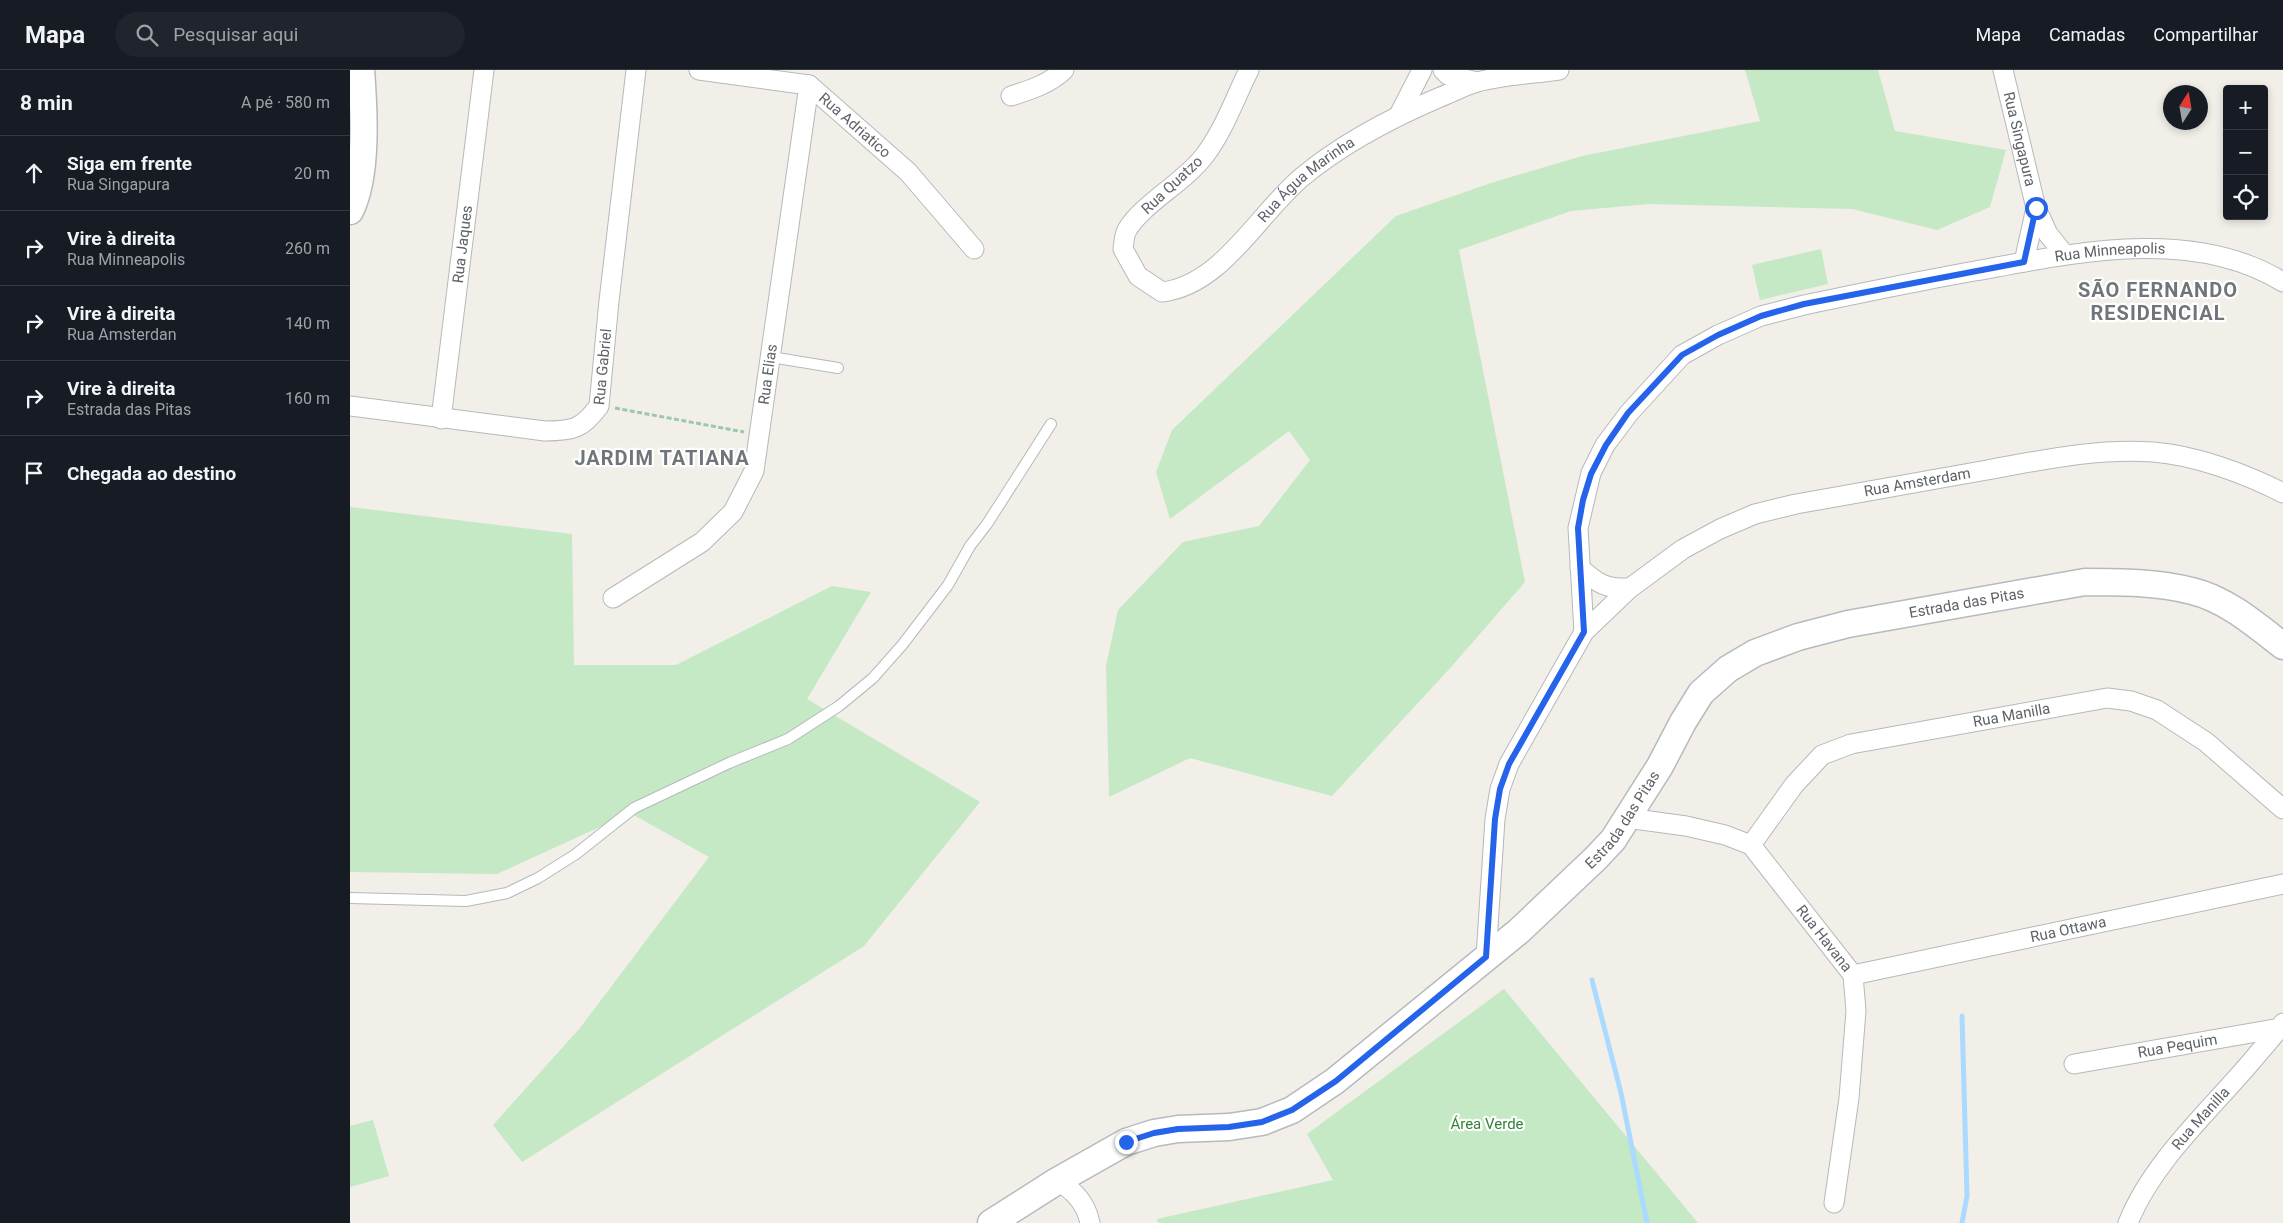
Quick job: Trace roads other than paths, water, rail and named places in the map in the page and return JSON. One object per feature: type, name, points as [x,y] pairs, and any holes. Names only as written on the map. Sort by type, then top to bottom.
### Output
[{"type":"main road","points":[[350,211],[356,172],[363,94],[361,70]]},
{"type":"main road","name":"Estrada das Pitas","points":[[991,1223],[1057,1180],[1126,1142],[1154,1133],[1262,1122],[1292,1110],[1336,1081],[1568,887],[1613,840],[1660,766],[1682,722],[1701,693],[1728,669],[1755,653],[1798,637],[1848,624],[2075,584],[2121,582],[2161,585],[2193,591],[2219,602],[2249,620],[2283,646]]},
{"type":"street","name":"Rua Jaques","points":[[441,419],[484,70]]},
{"type":"street","name":"Rua Gabriel","points":[[350,406],[545,431],[571,431],[589,420],[599,406],[609,300],[636,70]]},
{"type":"street","name":"Rua Adriatico","points":[[699,70],[809,85],[908,172],[974,249]]},
{"type":"street","points":[[1011,96],[1035,89],[1064,70]]},
{"type":"street","name":"Rua Quatzo","points":[[1136,218],[1181,180],[1204,156],[1224,123],[1249,70]]},
{"type":"street","points":[[1399,114],[1422,70]]},
{"type":"street","points":[[1443,70],[1448,75],[1477,82]]},
{"type":"street","name":"Rua Água Marinha","points":[[1136,218],[1126,232],[1123,249],[1138,276],[1162,292],[1178,290],[1193,283],[1231,253],[1301,178],[1362,135],[1399,114],[1477,82],[1559,70]]},
{"type":"street","name":"Rua Singapura","points":[[2003,70],[2036,208],[2048,234],[2065,255]]},
{"type":"street","name":"Rua Elias","points":[[613,598],[702,542],[733,512],[754,471],[809,85]]},
{"type":"street","name":"Rua Singapura","points":[[2024,262],[2036,208]]},
{"type":"street","name":"Rua Minneapolis","points":[[1584,632],[1578,528],[1591,474],[1606,445],[1628,413],[1682,355],[1718,335],[1761,316],[1804,304],[2065,255],[2153,248],[2210,254],[2263,270],[2283,282]]},
{"type":"street","name":"Rua Amsterdam","points":[[1486,957],[1495,819],[1500,789],[1509,764],[1584,632],[1630,588],[1683,549],[1720,529],[1755,514],[1796,504],[2059,457],[2109,451],[2155,452],[2231,471],[2283,494]]},
{"type":"street","points":[[1580,568],[1594,581],[1611,589],[1630,588]]},
{"type":"street","name":"Rua Manilla","points":[[1751,845],[1794,785],[1822,755],[1851,744],[2107,698],[2130,701],[2158,710],[2206,742],[2283,809]]},
{"type":"street","name":"Rua Havana","points":[[1627,818],[1725,834],[1751,845],[1853,975],[1856,1021],[1849,1098],[1834,1203]]},
{"type":"street","name":"Rua Ottawa","points":[[1853,975],[2283,884]]},
{"type":"street","name":"Rua Manilla","points":[[2128,1223],[2152,1179],[2166,1159],[2282,1025]]},
{"type":"street","name":"Rua Pequim","points":[[2074,1064],[2282,1025]]},
{"type":"street","points":[[1057,1180],[1076,1195],[1086,1210],[1090,1223]]},
{"type":"lane","points":[[770,357],[838,368]]},
{"type":"lane","points":[[350,898],[466,901],[507,893],[538,878],[576,854],[634,808],[729,763],[788,739],[839,706],[873,678],[909,637],[948,585],[970,546],[987,524],[1051,424]]},
{"type":"waterway","points":[[1592,980],[1621,1093],[1647,1223]]},
{"type":"waterway","points":[[1962,1016],[1967,1196],[1962,1223]]},
{"type":"district","name":"SÃO FERNANDO RESIDENCIAL","points":[[2158,302]]},
{"type":"district","name":"JARDIM TATIANA","points":[[662,458]]},
{"type":"park label","name":"Área Verde","points":[[1487,1124]]}]
